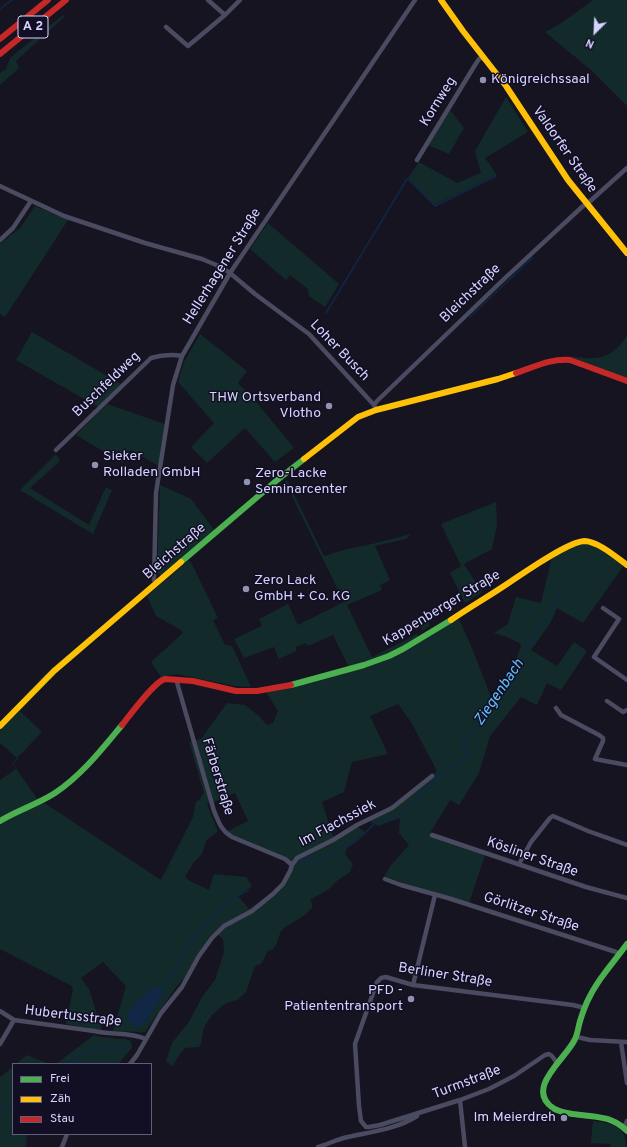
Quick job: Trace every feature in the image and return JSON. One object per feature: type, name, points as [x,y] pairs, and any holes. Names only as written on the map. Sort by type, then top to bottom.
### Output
[{"type":"main road","name":"A 2","points":[[0,39],[48,0]]},
{"type":"main road","name":"A 2","points":[[0,54],[66,0]]},
{"type":"main road","name":"Valdorfer Straße","points":[[441,0],[506,86],[549,152],[587,204],[627,253]]},
{"type":"main road","points":[[375,408],[498,379],[561,359],[570,360],[627,381]]},
{"type":"main road","name":"Bleichstraße","points":[[0,726],[54,671],[276,482],[358,418],[375,408]]},
{"type":"main road","name":"Kappenberger Straße","points":[[0,821],[55,793],[86,767],[161,680],[176,679],[193,681],[236,691],[257,691],[292,685],[364,665],[403,649],[512,581],[517,576],[577,542],[584,540],[592,542],[608,551],[627,565]]},
{"type":"main road","points":[[625,1129],[617,1122],[610,1119],[559,1111],[544,1098],[543,1088],[549,1074],[569,1050],[577,1037],[585,1008],[598,982],[627,944]]},
{"type":"street","points":[[208,0],[225,15]]},
{"type":"street","points":[[166,27],[188,46],[225,15],[240,0]]},
{"type":"street","name":"Hellerhagener Straße","points":[[157,583],[154,580],[156,494],[173,385],[182,356],[230,273],[415,0]]},
{"type":"street","name":"Kornweg","points":[[417,160],[475,65],[483,57]]},
{"type":"street","name":"Bleichstraße","points":[[375,408],[377,401],[498,284],[627,168]]},
{"type":"street","name":"Loher Busch","points":[[0,186],[64,216],[202,259],[222,267],[255,294],[310,334],[375,408]]},
{"type":"street","points":[[0,240],[12,228],[31,201]]},
{"type":"street","name":"Buschfeldweg","points":[[56,450],[151,358],[162,355],[182,356]]},
{"type":"street","points":[[603,608],[619,619],[594,657],[627,680]]},
{"type":"street","name":"Färberstraße","points":[[176,679],[214,811],[222,830],[232,837],[285,859],[292,865]]},
{"type":"street","points":[[607,701],[623,712],[627,710]]},
{"type":"street","points":[[556,708],[561,715],[603,738],[594,759],[627,765]]},
{"type":"street","name":"Im Flachssiek","points":[[131,1063],[161,1013],[182,988],[199,956],[212,938],[224,926],[252,911],[273,894],[282,884],[297,858],[333,840],[357,825],[392,808],[432,776]]},
{"type":"street","points":[[519,864],[531,842],[553,816],[627,845]]},
{"type":"street","name":"Kösliner Straße","points":[[432,835],[586,887],[627,898]]},
{"type":"street","name":"Görlitzer Straße","points":[[385,879],[620,954]]},
{"type":"street","points":[[413,985],[435,895]]},
{"type":"street","name":"Berliner Straße","points":[[362,1124],[358,1106],[355,1044],[377,982],[381,978],[386,977],[413,985],[573,1005],[585,1008]]},
{"type":"street","name":"Hubertusstraße","points":[[0,1011],[14,1020],[106,1034],[138,1036],[146,1039]]},
{"type":"street","points":[[0,1044],[14,1020]]},
{"type":"street","points":[[577,1037],[585,1040],[627,1042]]},
{"type":"street","points":[[621,1042],[627,1083]]},
{"type":"street","name":"Turmstraße","points":[[362,1124],[369,1127],[401,1119],[460,1100],[489,1089],[514,1076],[545,1055],[549,1054],[557,1063]]},
{"type":"street","points":[[460,1100],[465,1147]]},
{"type":"street","name":"Turmstraße","points":[[318,1147],[346,1138],[384,1130],[415,1117],[423,1111]]},
{"type":"street","points":[[625,1129],[627,1120]]},
{"type":"street","points":[[62,1147],[67,1135]]},
{"type":"green space","points":[[593,0],[627,0],[627,106],[591,70],[545,32],[560,24]]},
{"type":"green space","points":[[63,15],[64,17],[16,61],[19,68],[0,85],[0,73],[6,69],[10,58]]},
{"type":"green space","points":[[506,97],[528,132],[485,158],[497,175],[434,205],[408,178],[419,162],[457,183],[481,173],[475,151]]},
{"type":"green space","points":[[450,110],[464,128],[449,154],[428,145]]},
{"type":"green space","points":[[35,206],[68,220],[5,317],[0,314],[0,244],[21,227]]},
{"type":"green space","points":[[268,223],[339,284],[325,307],[309,296],[308,289],[290,275],[286,280],[250,249]]},
{"type":"green space","points":[[32,332],[121,384],[98,407],[16,360]]},
{"type":"green space","points":[[200,334],[247,371],[238,383],[258,404],[294,448],[275,462],[245,428],[207,463],[191,447],[214,423],[178,382],[184,362]]},
{"type":"green space","points":[[627,335],[627,379],[569,356],[587,358],[602,357],[615,350]]},
{"type":"green space","points":[[107,404],[165,424],[159,466],[131,450],[123,463],[76,435]]},
{"type":"green space","points":[[56,454],[60,461],[30,488],[89,525],[106,487],[112,490],[93,534],[20,490]]},
{"type":"green space","points":[[287,480],[324,556],[411,534],[406,539],[375,546],[390,580],[380,585],[382,590],[347,605],[372,657],[417,634],[419,637],[457,615],[472,648],[491,697],[497,693],[505,682],[512,669],[521,644],[507,637],[494,633],[508,624],[516,597],[541,603],[552,557],[571,545],[582,542],[595,546],[624,565],[583,623],[557,608],[551,622],[531,650],[557,666],[574,642],[587,651],[561,690],[547,683],[537,705],[521,697],[490,736],[479,773],[459,805],[450,800],[429,835],[485,855],[469,903],[416,888],[384,876],[392,864],[409,845],[399,833],[400,818],[378,826],[367,820],[378,816],[437,771],[411,722],[398,704],[370,716],[388,754],[352,762],[344,792],[322,802],[335,839],[357,826],[365,832],[355,843],[347,848],[345,854],[353,864],[350,872],[329,889],[310,900],[312,903],[312,908],[305,915],[281,931],[276,945],[273,949],[268,951],[261,964],[255,966],[246,992],[237,1000],[222,1006],[212,1015],[204,1027],[199,1047],[185,1048],[173,1066],[166,1062],[172,1043],[189,1022],[202,997],[215,980],[224,952],[223,939],[215,932],[210,937],[196,965],[177,986],[145,1032],[113,1031],[126,986],[103,962],[81,978],[89,989],[101,1030],[66,1024],[73,989],[72,986],[0,949],[0,780],[16,769],[12,764],[17,758],[18,759],[13,764],[38,800],[161,880],[193,817],[196,802],[204,793],[189,742],[201,739],[227,703],[245,705],[259,716],[267,725],[273,723],[278,711],[264,689],[349,667],[333,635],[308,646],[306,643],[296,647],[296,651],[279,659],[274,647],[244,658],[234,639],[262,626],[259,619],[288,604],[298,625],[344,602],[285,482]],"holes":[[[235,793],[248,821],[226,832],[285,859],[291,865],[281,883],[269,895],[249,909],[238,896],[252,886],[246,877],[214,874],[209,890],[185,877],[194,862],[202,854],[206,841],[218,831],[207,803],[212,803]]]},
{"type":"green space","points":[[160,485],[191,499],[215,531],[160,576],[157,568]]},
{"type":"green space","points":[[496,502],[497,525],[492,549],[464,564],[482,592],[465,603],[450,573],[461,566],[441,524]]},
{"type":"green space","points":[[188,561],[191,562],[218,618],[213,620],[225,645],[232,646],[251,687],[235,686],[177,674],[161,677],[151,662],[183,633],[181,630],[156,616],[147,596]]},
{"type":"green space","points":[[116,614],[119,619],[57,673],[20,711],[42,732],[17,758],[0,743],[0,720],[8,714],[45,674]]},
{"type":"green space","points":[[428,619],[430,626],[422,631],[419,623]]},
{"type":"green space","points":[[94,1035],[131,1041],[132,1048],[119,1063],[57,1063]]},
{"type":"green space","points":[[27,1055],[47,1063],[17,1063]]},
{"type":"green space","points":[[12,1068],[12,1135],[27,1135],[26,1147],[0,1147],[0,1077]]},
{"type":"green space","points":[[593,1121],[611,1125],[620,1130],[624,1134],[626,1147],[611,1147],[610,1144],[591,1143]]},
{"type":"water","points":[[154,987],[161,988],[163,994],[145,1023],[137,1027],[132,1025],[127,1017],[131,1009],[138,1000]]},
{"type":"waterway","points":[[0,9],[12,0]]},
{"type":"waterway","points":[[326,313],[407,179],[435,206],[496,176]]},
{"type":"waterway","points":[[470,317],[533,257]]},
{"type":"waterway","name":"Ziegenbach","points":[[380,822],[385,819],[393,819],[409,808],[438,777],[466,757],[463,741],[467,736],[474,734],[474,728],[513,678],[527,648],[552,608],[558,594]]},
{"type":"waterway","name":"Ziegenbach","points":[[342,847],[356,841],[375,823]]},
{"type":"waterway","name":"Ziegenbach","points":[[299,863],[302,861],[306,862],[308,859],[319,861],[336,852]]},
{"type":"waterway","name":"Ziegenbach","points":[[161,988],[175,971],[191,941],[210,918],[233,899],[249,890]]},
{"type":"waterway","name":"Ziegenbach","points":[[69,1063],[77,1059],[81,1054],[87,1053],[92,1049],[100,1049],[104,1046],[111,1046],[116,1049],[118,1047],[123,1048],[126,1042]]},
{"type":"waterway","name":"Ziegenbach","points":[[0,1111],[12,1106]]},
{"type":"traffic: fast","points":[[181,562],[304,459]]},
{"type":"traffic: fast","points":[[291,685],[364,665],[389,656],[451,620]]},
{"type":"traffic: fast","points":[[0,821],[35,804],[65,786],[91,761],[122,725]]},
{"type":"traffic: fast","points":[[627,944],[600,979],[591,994],[575,1039],[571,1047],[550,1073],[545,1082],[543,1091],[545,1100],[555,1109],[568,1113],[608,1119],[615,1122],[627,1131]]},
{"type":"traffic: slow","points":[[441,0],[506,86],[568,180],[627,253]]},
{"type":"traffic: slow","points":[[304,459],[358,417],[376,410],[498,379],[516,373]]},
{"type":"traffic: slow","points":[[451,620],[558,551],[578,542],[585,541],[596,544],[607,550],[627,565]]},
{"type":"traffic: slow","points":[[0,726],[54,671],[181,562]]},
{"type":"traffic: jam","points":[[0,39],[48,0]]},
{"type":"traffic: jam","points":[[0,54],[66,0]]},
{"type":"traffic: jam","points":[[516,373],[556,360],[570,360],[627,381]]},
{"type":"traffic: jam","points":[[122,725],[149,692],[165,679],[193,681],[236,691],[257,691],[291,685]]},
{"type":"place","name":"Königreichssaal","points":[[483,80]]},
{"type":"place","name":"THW Ortsverband Vlotho","points":[[329,406]]},
{"type":"place","name":"Sieker Rolladen GmbH","points":[[95,465]]},
{"type":"place","name":"Zero-Lacke Seminarcenter","points":[[247,482]]},
{"type":"place","name":"Zero Lack GmbH + Co. KG","points":[[246,589]]},
{"type":"place","name":"PFD - Patiententransport","points":[[411,999]]},
{"type":"place","name":"Im Meierdreh","points":[[564,1118]]}]
